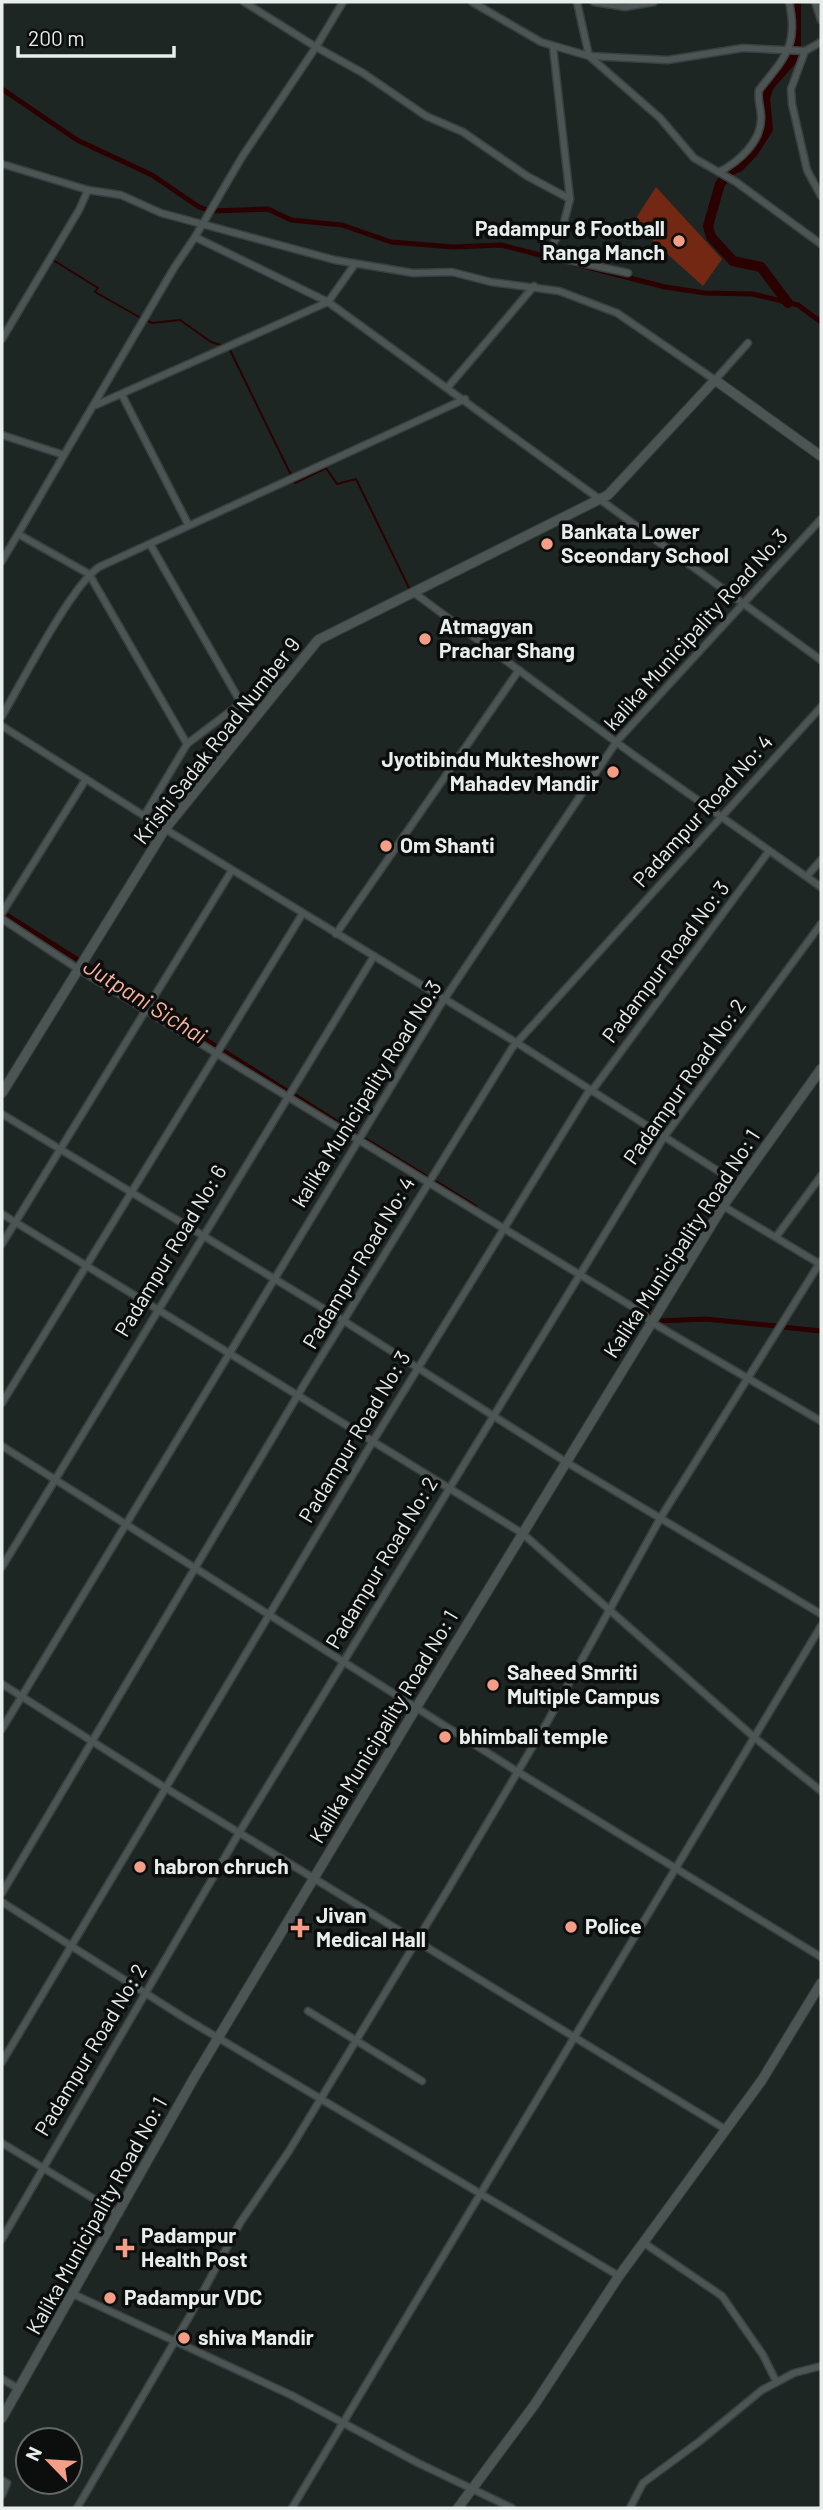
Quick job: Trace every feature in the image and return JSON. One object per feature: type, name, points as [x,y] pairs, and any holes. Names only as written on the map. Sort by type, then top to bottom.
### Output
[{"type":"street","points":[[244,2],[363,73],[426,116],[463,132],[527,176],[570,199]]},
{"type":"street","points":[[2,561],[214,204],[343,2]]},
{"type":"street","points":[[472,2],[518,31],[553,47],[589,56],[668,60],[743,48],[790,48],[805,51]]},
{"type":"street","points":[[578,2],[589,56],[660,118],[683,149],[821,244]]},
{"type":"street","points":[[594,2],[625,6],[654,2]]},
{"type":"street","points":[[719,172],[739,161],[756,137],[761,118],[759,90],[777,71],[790,48],[789,2]]},
{"type":"street","points":[[815,2],[821,20]]},
{"type":"street","points":[[821,42],[805,51],[791,89],[807,170],[821,196]]},
{"type":"street","points":[[553,47],[570,199],[559,237],[545,255],[628,273]]},
{"type":"street","points":[[2,164],[88,190],[121,195],[161,213],[203,225],[355,264],[413,273],[452,272],[491,282],[534,286],[617,313],[821,456]]},
{"type":"street","points":[[2,339],[79,210],[88,190]]},
{"type":"street","points":[[194,240],[328,302],[821,660]]},
{"type":"street","points":[[96,405],[328,302],[355,264]]},
{"type":"street","points":[[448,387],[534,286]]},
{"type":"street","points":[[601,499],[748,343]]},
{"type":"street","points":[[122,395],[188,524]]},
{"type":"street","points":[[2,716],[89,574],[188,524],[463,401]]},
{"type":"street","points":[[2,435],[64,455]]},
{"type":"street","name":"Krishi Sadak Road Number 9","points":[[2,1093],[165,830],[318,640],[601,499]]},
{"type":"street","name":"kalika Municipality Road No.3","points":[[2,1729],[444,999],[617,741],[821,519]]},
{"type":"street","points":[[18,534],[89,574],[187,744]]},
{"type":"street","points":[[150,544],[242,703]]},
{"type":"street","points":[[411,593],[821,887]]},
{"type":"street","points":[[336,934],[519,670]]},
{"type":"street","points":[[144,816],[187,744],[242,703],[286,679]]},
{"type":"street","name":"Padampur Road No: 4","points":[[2,1893],[298,1395],[428,1182],[517,1043],[821,706]]},
{"type":"street","points":[[2,726],[165,830],[517,1043],[737,1183]]},
{"type":"street","points":[[2,913],[86,779]]},
{"type":"street","name":"Padampur Road No: 3","points":[[2,2062],[164,1787],[417,1369],[590,1091],[769,851]]},
{"type":"street","points":[[807,876],[821,860]]},
{"type":"street","points":[[2,1244],[232,870]]},
{"type":"street","points":[[2,1404],[303,913]]},
{"type":"street","points":[[2,919],[78,969],[641,1312],[651,1322],[821,1421]]},
{"type":"street","name":"Padampur Road No: 2","points":[[2,2239],[239,1833],[664,1136],[821,924]]},
{"type":"street","name":"Padampur Road No: 6","points":[[2,1567],[201,1236],[374,956]]},
{"type":"street","name":"Kalika Municipality Road No: 1","points":[[2,2418],[218,2039],[522,1533],[737,1183],[821,1069]]},
{"type":"street","points":[[2,1114],[130,1194],[344,1321],[417,1369],[493,1413],[566,1462],[821,1614]]},
{"type":"street","points":[[776,1237],[821,1176]]},
{"type":"street","points":[[76,2508],[176,2339],[220,2256],[356,2040],[518,1772],[662,1517],[821,1263],[723,1206]]},
{"type":"street","points":[[2,1214],[522,1533],[755,1738],[821,1791]]},
{"type":"street","points":[[2,1447],[194,1569],[344,1659],[518,1772],[821,1957]]},
{"type":"street","points":[[292,2508],[342,2420],[821,1626]]},
{"type":"street","points":[[2,1684],[164,1787],[725,2129]]},
{"type":"street","points":[[2,1902],[218,2039],[619,2276]]},
{"type":"street","points":[[458,2508],[535,2404],[619,2276],[762,2080],[821,1983]]},
{"type":"street","points":[[308,2011],[422,2081]]},
{"type":"street","points":[[2,2143],[119,2214]]},
{"type":"street","points":[[644,2244],[722,2296],[764,2355],[776,2381]]},
{"type":"street","points":[[74,2294],[176,2339],[342,2420],[418,2463],[512,2508]]},
{"type":"street","points":[[630,2508],[643,2483],[776,2381],[821,2366]]},
{"type":"street","points":[[2,2379],[19,2389]]},
{"type":"street","points":[[2,2480],[7,2483],[2,2495]]},
{"type":"shaded area","name":"Padampur 8 Football Ranga Manch","points":[[656,187],[722,259],[703,286],[633,223]]},
{"type":"waterway","points":[[788,303],[761,267],[733,261],[711,237],[708,226],[720,184],[730,171],[739,167],[754,151],[768,129],[765,98],[769,86],[792,60],[796,49],[796,2]]},
{"type":"waterway","points":[[2,89],[77,140],[152,175],[199,207],[211,211],[268,209],[291,220],[342,225],[391,242],[453,247],[501,245],[665,287],[705,293],[753,294],[798,305],[821,322]]},
{"type":"waterway","points":[[53,260],[98,288],[95,292],[141,318]]},
{"type":"waterway","points":[[146,320],[152,323],[180,320],[211,342],[224,346]]},
{"type":"waterway","points":[[229,348],[291,475]]},
{"type":"waterway","points":[[294,480],[295,483],[326,468],[337,484],[356,479],[410,590]]},
{"type":"waterway","points":[[433,610],[451,624]]},
{"type":"waterway","name":"Jutpani Sichai","points":[[2,912],[287,1091]]},
{"type":"waterway","name":"Jutpani Sichai","points":[[294,1095],[357,1135]]},
{"type":"waterway","name":"Jutpani Sichai","points":[[362,1138],[429,1179]]},
{"type":"waterway","name":"Jutpani Sichai","points":[[436,1183],[475,1207]]},
{"type":"waterway","name":"Jutpani Sichai","points":[[642,1311],[659,1321],[705,1319],[777,1326]]},
{"type":"waterway","points":[[782,1327],[821,1331]]},
{"type":"place","name":"Padampur 8 Football Ranga Manch","points":[[679,241]]},
{"type":"place","name":"Bankata Lower Sceondary School","points":[[547,544]]},
{"type":"place","name":"Atmagyan Prachar Shang","points":[[425,639]]},
{"type":"place","name":"Jyotibindu Mukteshowr Mahadev Mandir","points":[[613,772]]},
{"type":"place","name":"Om Shanti","points":[[386,846]]},
{"type":"place","name":"Saheed Smriti Multiple Campus","points":[[493,1685]]},
{"type":"place","name":"bhimbali temple","points":[[445,1737]]},
{"type":"place","name":"habron chruch","points":[[140,1867]]},
{"type":"place","name":"Police","points":[[571,1927]]},
{"type":"place","name":"Jivan Medical Hall","points":[[300,1928]]},
{"type":"place","name":"Padampur Health Post","points":[[125,2248]]},
{"type":"place","name":"Padampur VDC","points":[[110,2298]]},
{"type":"place","name":"shiva Mandir","points":[[184,2338]]}]
